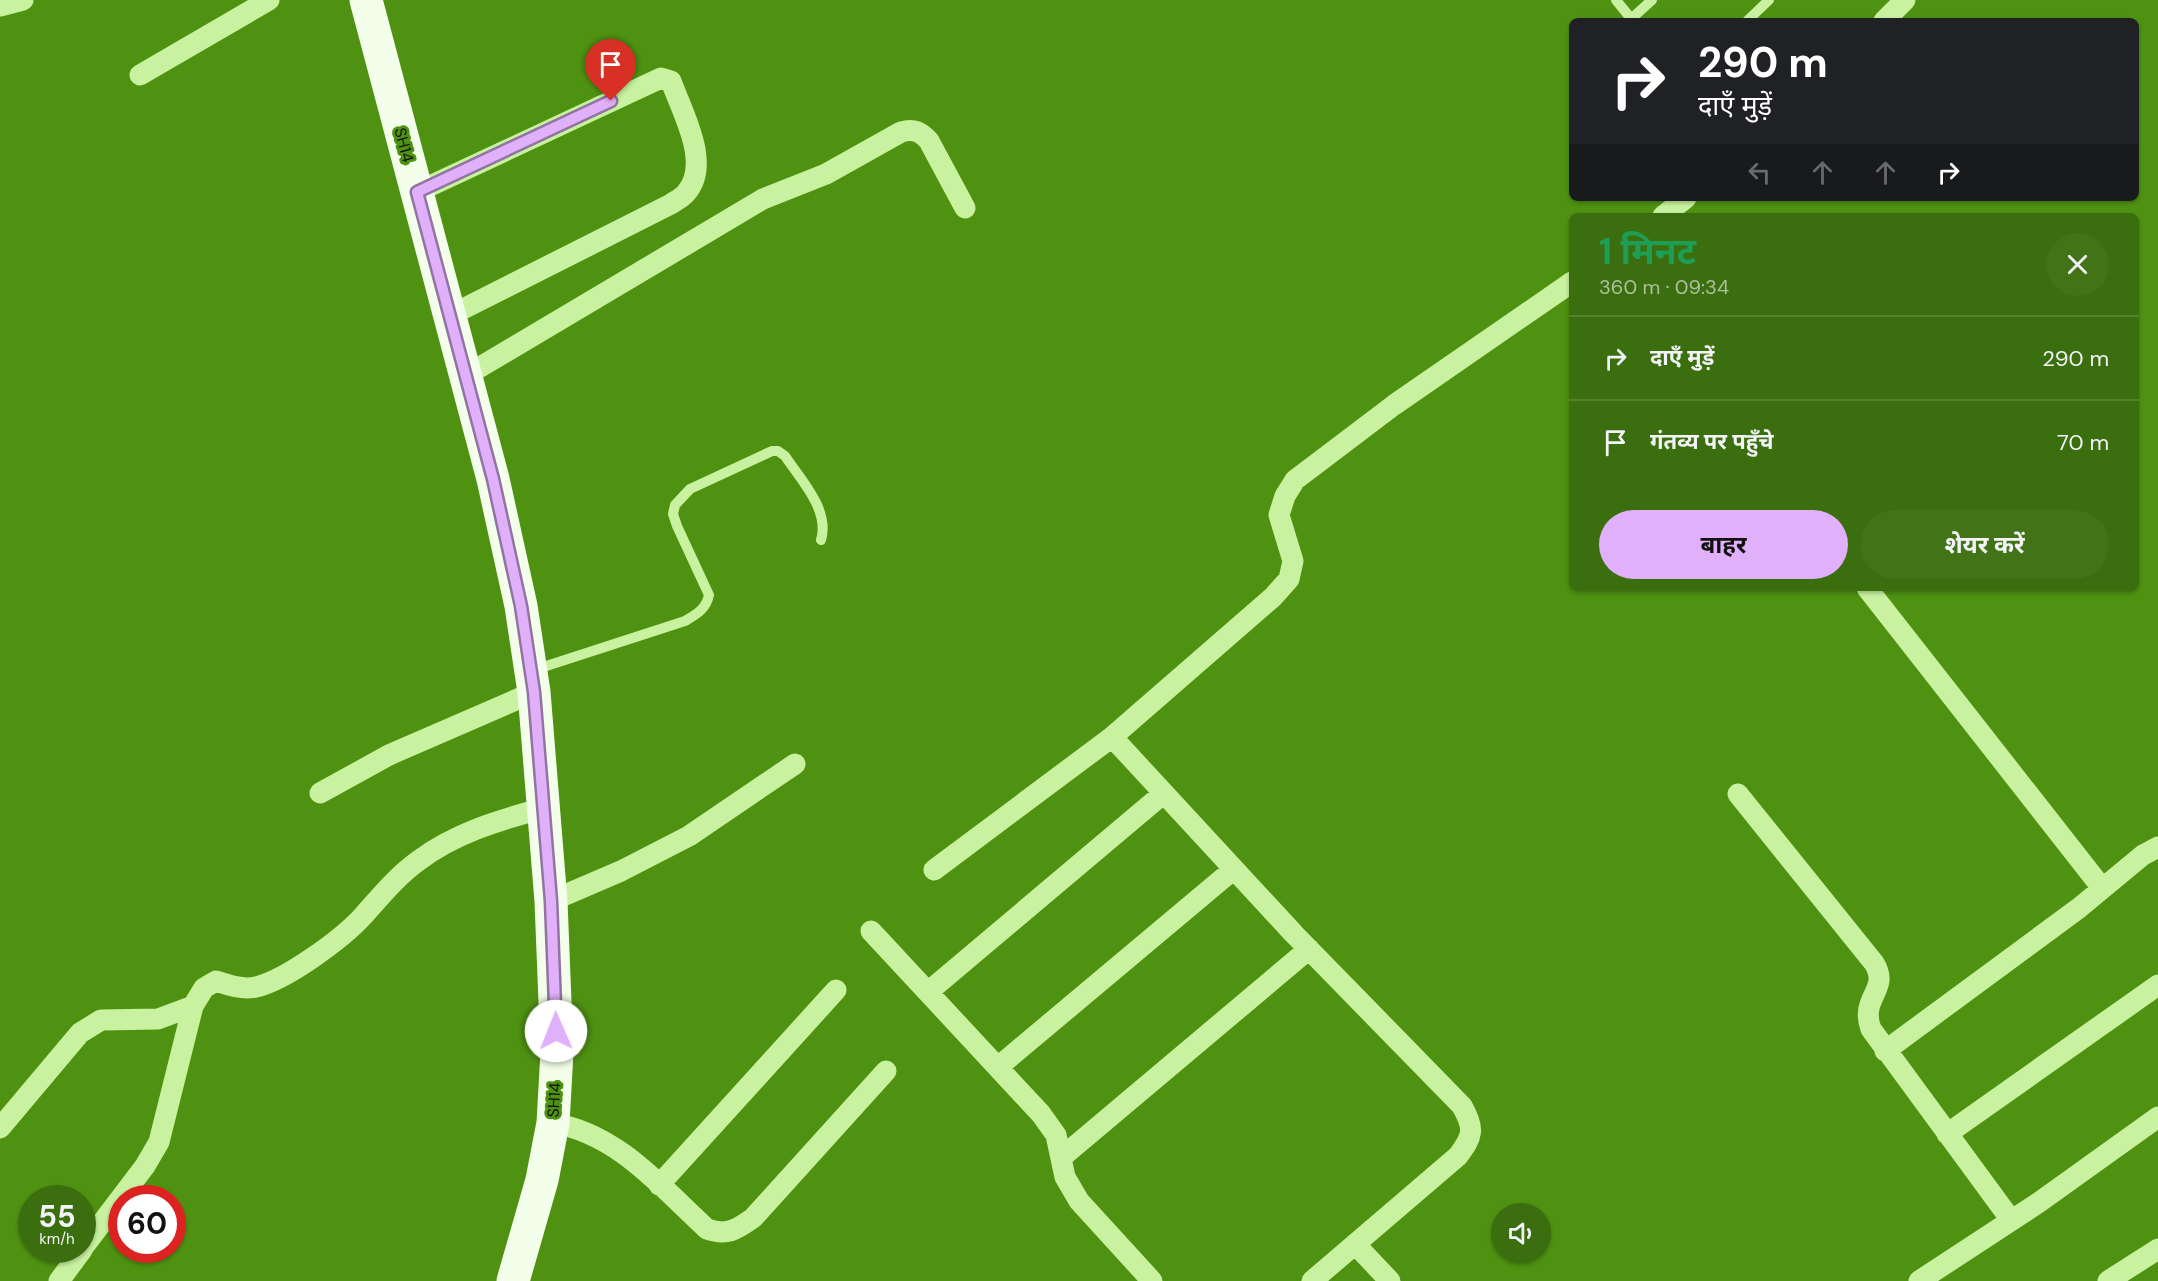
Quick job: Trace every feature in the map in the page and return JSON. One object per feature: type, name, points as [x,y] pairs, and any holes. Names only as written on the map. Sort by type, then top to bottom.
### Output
[{"type":"main road","name":"SH14","points":[[366,0],[493,479],[521,606],[532,682],[551,901],[557,1052],[553,1123],[542,1180],[513,1281]]},
{"type":"street","points":[[0,6],[23,0]]},
{"type":"street","points":[[140,75],[269,0]]},
{"type":"street","points":[[1887,18],[1905,0]]},
{"type":"street","points":[[417,192],[661,78],[671,81],[695,148],[696,172],[687,193],[671,204],[449,316]]},
{"type":"street","points":[[465,376],[764,199],[826,174],[901,132],[910,129],[922,133],[929,141],[965,208]]},
{"type":"street","points":[[1667,213],[1682,201]]},
{"type":"street","points":[[934,870],[1112,737],[1273,597],[1288,579],[1293,561],[1279,515],[1285,496],[1295,480],[1394,405],[1569,284]]},
{"type":"street","points":[[1869,591],[2103,888]]},
{"type":"street","points":[[320,793],[532,682]]},
{"type":"street","points":[[1112,737],[1309,949],[1462,1106],[1471,1121],[1470,1140],[1458,1156],[1312,1281]]},
{"type":"street","points":[[551,901],[621,871],[689,836],[795,764]]},
{"type":"street","points":[[928,992],[1164,793]]},
{"type":"street","points":[[1738,794],[1880,973],[1879,987],[1868,1005],[1866,1016],[1885,1051],[2011,1220]]},
{"type":"street","points":[[96,1231],[145,1166],[159,1142],[193,1006],[204,988],[216,981],[235,987],[255,988],[274,980],[322,951],[344,934],[381,894],[418,861],[468,832],[544,808]]},
{"type":"street","points":[[1885,1051],[2103,888],[2143,855],[2158,847]]},
{"type":"street","points":[[998,1067],[1234,869]]},
{"type":"street","points":[[872,931],[1041,1114],[1056,1135],[1065,1177],[1079,1201],[1152,1281]]},
{"type":"street","points":[[1062,1157],[1309,949]]},
{"type":"street","points":[[1947,1134],[2158,985]]},
{"type":"street","points":[[659,1185],[836,990]]},
{"type":"street","points":[[0,1128],[73,1041],[101,1020],[158,1019],[193,1006]]},
{"type":"street","points":[[553,1123],[586,1130],[603,1139],[629,1157],[706,1229],[720,1233],[734,1232],[753,1218],[886,1071]]},
{"type":"street","points":[[1919,1281],[2158,1117]]},
{"type":"street","points":[[1355,1244],[1390,1281]]},
{"type":"street","points":[[2108,1281],[2158,1249]]},
{"type":"street","points":[[59,1281],[72,1263]]},
{"type":"lane","points":[[1616,0],[1630,18]]},
{"type":"lane","points":[[1634,18],[1652,0]]},
{"type":"lane","points":[[1750,18],[1769,0]]},
{"type":"lane","points":[[532,682],[685,621],[707,604],[709,595],[673,514],[675,505],[690,489],[772,451],[778,451],[785,456],[816,504],[823,531],[820,540]]},
{"type":"route","points":[[556,1031],[551,901],[534,692],[521,606],[493,479],[417,192],[611,101]]}]
